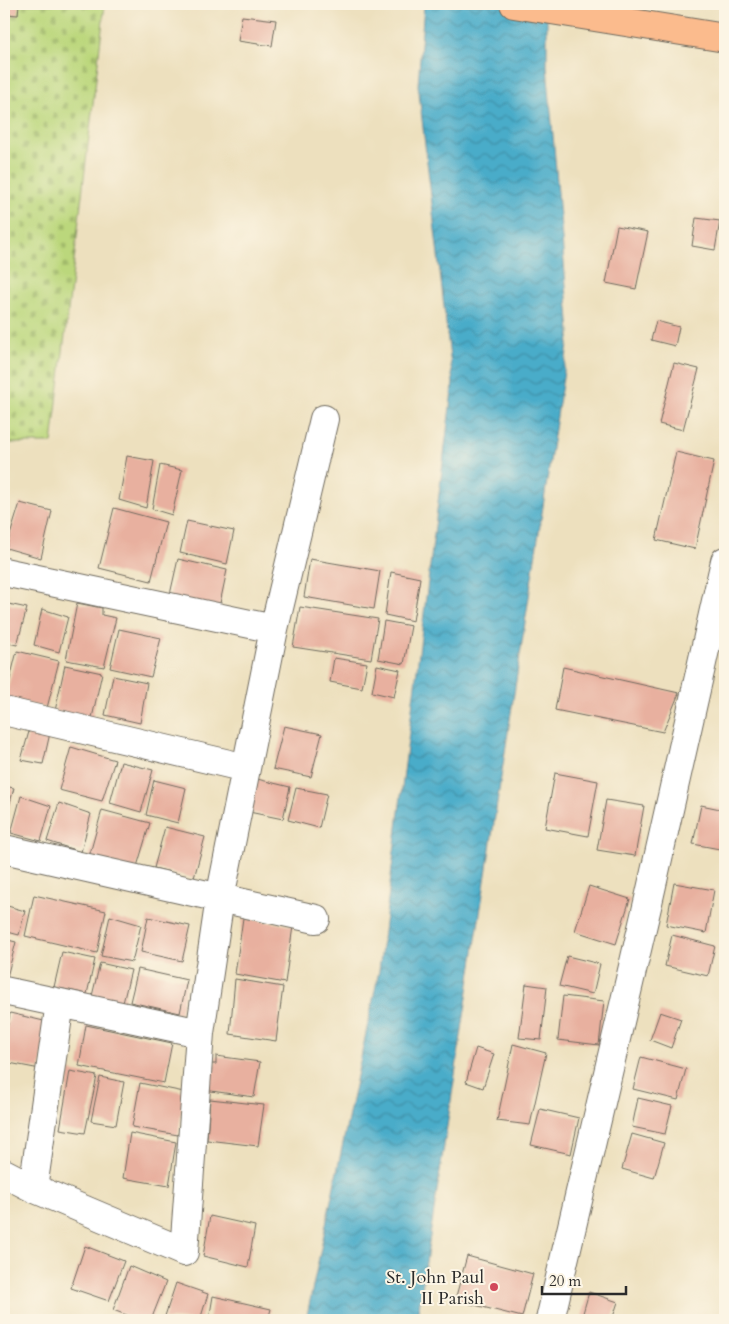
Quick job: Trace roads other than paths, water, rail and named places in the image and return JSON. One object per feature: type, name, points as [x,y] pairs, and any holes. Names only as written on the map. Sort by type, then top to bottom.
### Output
[{"type":"main road","points":[[514,4],[725,38]]},
{"type":"street","points":[[4,1173],[33,1188],[184,1252],[200,1033],[220,898],[274,628],[324,419]]},
{"type":"street","points":[[550,1320],[650,894],[725,561]]},
{"type":"street","points":[[4,572],[274,628]]},
{"type":"street","points":[[4,711],[246,768]]},
{"type":"street","points":[[4,850],[316,919]]},
{"type":"street","points":[[4,991],[200,1033]]},
{"type":"street","points":[[33,1188],[60,1003]]},
{"type":"water","points":[[424,4],[547,4],[547,66],[570,332],[417,1320],[306,1320],[379,971],[453,383],[418,85]]},
{"type":"place","name":"St. John Paul II Parish","points":[[494,1287]]}]
